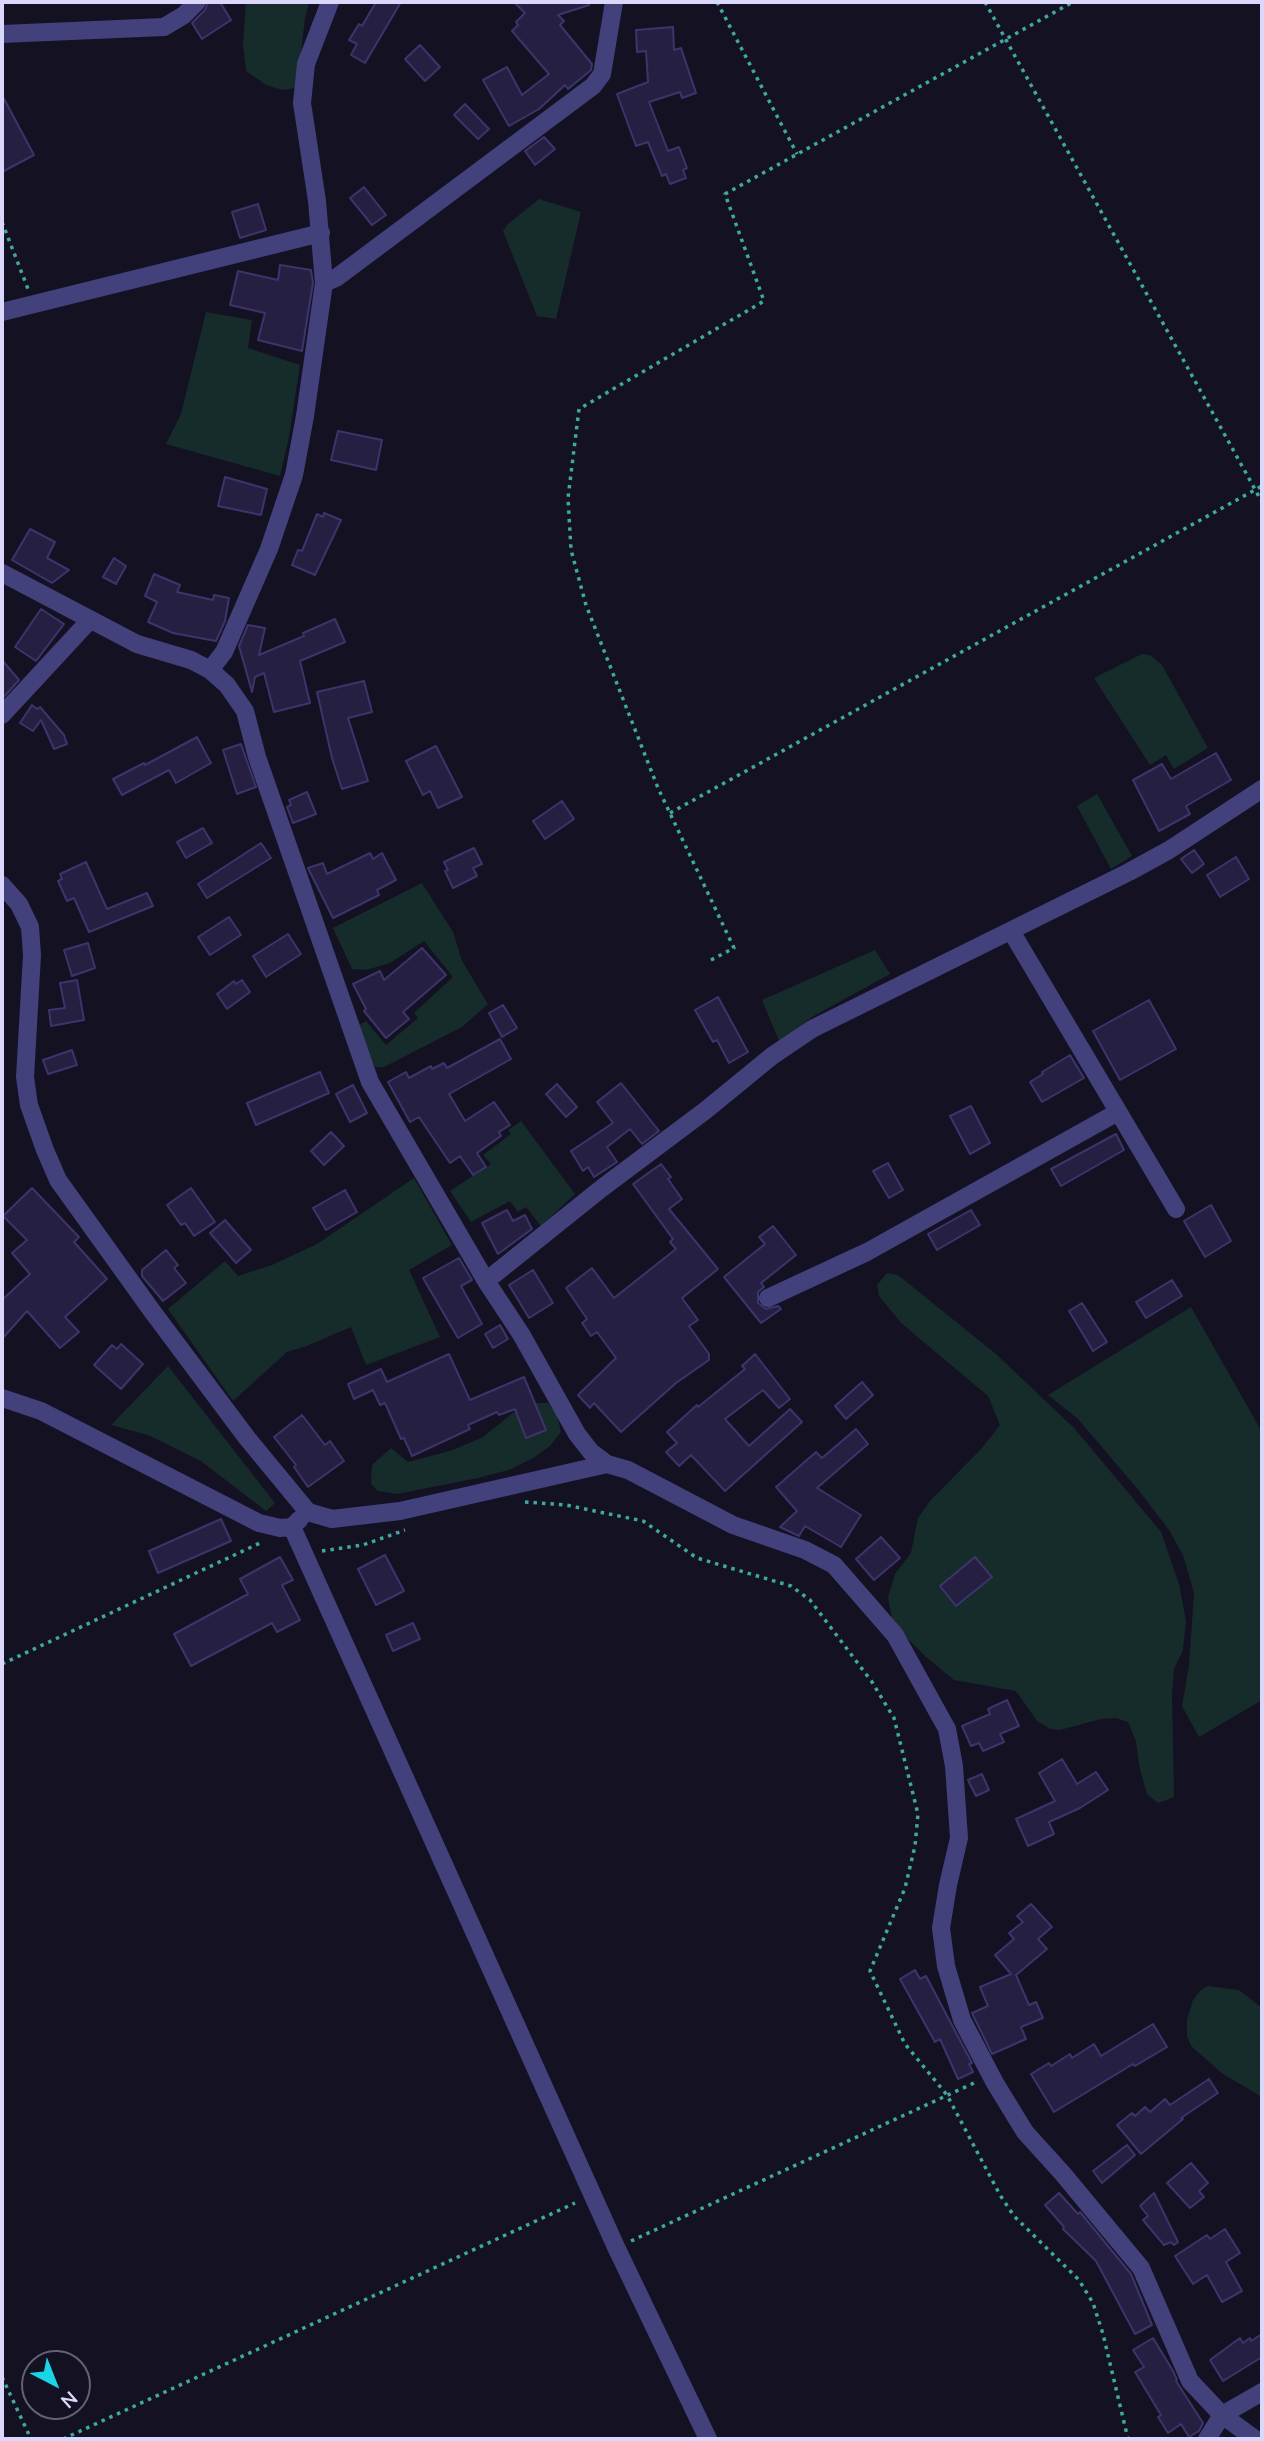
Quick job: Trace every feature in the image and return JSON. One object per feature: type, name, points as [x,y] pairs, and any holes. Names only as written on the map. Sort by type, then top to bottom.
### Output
[{"type":"street","points":[[2,34],[164,27],[184,15],[197,2]]},
{"type":"street","points":[[210,670],[224,652],[269,549],[293,475],[324,283],[321,233],[302,103],[306,64],[330,2]]},
{"type":"street","points":[[324,283],[336,278],[593,86],[602,75],[614,2]]},
{"type":"street","points":[[2,312],[321,233]]},
{"type":"street","points":[[2,573],[137,643],[191,660],[210,670],[227,685],[245,711],[257,757],[370,1082],[486,1281],[521,1334],[577,1434],[591,1452],[607,1464],[628,1470],[733,1525],[804,1550],[834,1565],[895,1635],[947,1729],[954,1766],[959,1838],[941,1928],[947,1966],[961,2020],[1025,2132],[1142,2268],[1190,2381],[1222,2415],[1255,2439]]},
{"type":"street","points":[[2,715],[90,620]]},
{"type":"street","points":[[486,1281],[772,1056],[812,1029],[1169,850],[1262,789]]},
{"type":"street","points":[[2,885],[19,904],[30,927],[32,955],[25,1077],[29,1105],[58,1180],[247,1438],[308,1512],[332,1519],[400,1511],[607,1464]]},
{"type":"street","points":[[1011,931],[1176,1209]]},
{"type":"street","points":[[768,1297],[867,1252],[1118,1112]]},
{"type":"street","points":[[2,1398],[41,1411],[259,1523],[280,1528],[292,1527],[308,1512]]},
{"type":"street","points":[[292,1527],[616,2247],[708,2439]]},
{"type":"street","points":[[1206,2439],[1222,2415],[1262,2392]]},
{"type":"path","points":[[717,2],[797,155]]},
{"type":"path","points":[[985,2],[1262,502]]},
{"type":"path","points":[[711,960],[734,948],[670,813],[586,605],[571,550],[568,498],[579,409],[764,301],[725,194],[1073,2]]},
{"type":"path","points":[[2,222],[34,304]]},
{"type":"path","points":[[670,813],[1262,486]]},
{"type":"path","points":[[643,1521],[697,1558],[790,1586],[810,1600],[872,1682],[894,1718],[918,1814],[915,1846],[905,1888],[870,1971],[905,2044],[947,2095],[1014,2216],[1064,2263],[1079,2280],[1093,2303],[1104,2334],[1128,2439]]},
{"type":"path","points":[[616,2247],[991,2076]]},
{"type":"path","points":[[63,2439],[593,2194]]},
{"type":"path","points":[[2,2377],[31,2439]]},
{"type":"green space","points":[[246,2],[309,2],[297,88],[282,90],[266,85],[246,71],[243,44]]},
{"type":"green space","points":[[539,199],[581,212],[556,319],[537,316],[503,231]]},
{"type":"green space","points":[[206,312],[252,320],[248,348],[300,365],[280,476],[166,444],[181,414]]},
{"type":"green space","points":[[1142,654],[1150,655],[1162,665],[1208,748],[1174,769],[1166,755],[1150,765],[1094,678]]},
{"type":"green space","points":[[1097,794],[1132,856],[1111,869],[1077,806]]},
{"type":"green space","points":[[422,883],[453,932],[462,961],[488,1004],[462,1027],[384,1067],[375,1067],[356,1027],[366,1021],[386,1045],[418,1018],[414,1013],[453,977],[424,941],[390,963],[366,970],[352,969],[333,928]]},
{"type":"green space","points":[[875,950],[890,974],[812,1017],[779,1041],[762,1000]]},
{"type":"green space","points":[[521,1121],[575,1194],[541,1226],[526,1207],[518,1212],[510,1201],[471,1222],[450,1191],[491,1164],[483,1155],[511,1134],[508,1130]]},
{"type":"green space","points":[[414,1178],[452,1245],[409,1270],[440,1337],[366,1365],[351,1327],[287,1352],[233,1401],[168,1309],[225,1261],[238,1276],[272,1265],[317,1244]]},
{"type":"green space","points":[[887,1273],[898,1275],[996,1354],[1075,1429],[1161,1532],[1179,1584],[1186,1621],[1183,1650],[1174,1669],[1172,1694],[1174,1797],[1158,1803],[1147,1794],[1136,1741],[1128,1722],[1116,1718],[1101,1719],[1060,1730],[1050,1729],[1037,1721],[1016,1691],[954,1680],[893,1624],[888,1597],[895,1574],[911,1553],[918,1518],[930,1501],[981,1449],[1000,1425],[988,1396],[901,1323],[879,1296],[877,1285]]},
{"type":"green space","points":[[1191,1307],[1262,1432],[1262,1700],[1199,1737],[1182,1706],[1189,1665],[1194,1593],[1183,1555],[1169,1530],[1140,1492],[1078,1419],[1048,1395]]},
{"type":"green space","points":[[168,1366],[275,1503],[266,1511],[201,1461],[148,1435],[111,1425]]},
{"type":"green space","points":[[525,1403],[548,1403],[557,1415],[561,1432],[550,1446],[535,1457],[509,1470],[397,1494],[378,1491],[371,1484],[372,1465],[391,1448],[408,1462],[453,1450],[483,1437]]},
{"type":"green space","points":[[1208,1986],[1239,1990],[1262,2008],[1262,2097],[1223,2074],[1191,2046],[1187,2036],[1187,2020],[1193,2000]]},
{"type":"building","points":[[208,2],[220,2],[231,20],[202,39],[192,23],[205,10]]},
{"type":"building","points":[[376,2],[401,2],[365,63],[351,55],[357,44],[349,40],[359,24],[362,26]]},
{"type":"building","points":[[514,2],[588,2],[589,5],[558,15],[564,21],[560,25],[592,64],[591,70],[568,89],[565,85],[539,109],[509,126],[483,80],[507,67],[522,95],[549,74],[512,31],[525,13]]},
{"type":"building","points":[[673,27],[674,50],[681,48],[696,93],[682,98],[680,92],[649,102],[668,151],[679,147],[687,168],[683,170],[686,178],[670,184],[666,174],[662,176],[648,142],[636,146],[617,94],[648,82],[646,51],[637,52],[636,30]]},
{"type":"building","points":[[420,45],[440,67],[425,81],[405,59]]},
{"type":"building","points":[[2,95],[34,155],[2,172]]},
{"type":"building","points":[[465,104],[489,129],[478,139],[454,115]]},
{"type":"building","points":[[544,137],[555,149],[535,165],[525,151]]},
{"type":"building","points":[[364,187],[386,215],[372,225],[350,198]]},
{"type":"building","points":[[258,204],[266,230],[240,238],[232,212]]},
{"type":"building","points":[[280,265],[311,270],[313,283],[302,351],[258,340],[265,313],[230,305],[238,271],[278,280]]},
{"type":"building","points":[[338,431],[382,440],[376,470],[331,460]]},
{"type":"building","points":[[225,477],[267,489],[261,515],[218,506]]},
{"type":"building","points":[[324,513],[341,520],[315,575],[292,565],[298,550],[302,551],[317,514],[323,517]]},
{"type":"building","points":[[30,529],[55,542],[47,558],[69,570],[52,583],[12,560]]},
{"type":"building","points":[[114,558],[126,566],[116,584],[103,577]]},
{"type":"building","points":[[154,574],[180,585],[177,592],[213,600],[214,595],[229,598],[225,621],[216,641],[173,633],[148,622],[157,602],[145,596]]},
{"type":"building","points":[[41,609],[64,624],[36,661],[15,647]]},
{"type":"building","points":[[335,619],[345,642],[300,661],[310,703],[274,712],[264,673],[255,677],[252,692],[239,646],[248,625],[265,628],[259,655]]},
{"type":"building","points":[[2,660],[19,680],[2,699]]},
{"type":"building","points":[[364,681],[372,712],[348,718],[368,781],[342,789],[317,692]]},
{"type":"building","points":[[32,705],[37,709],[40,707],[64,735],[67,744],[54,749],[41,720],[33,731],[20,723]]},
{"type":"building","points":[[197,737],[211,763],[176,783],[169,770],[122,795],[113,779]]},
{"type":"building","points":[[241,744],[256,787],[237,794],[223,750]]},
{"type":"building","points":[[436,746],[462,797],[438,808],[430,791],[423,795],[406,761]]},
{"type":"building","points":[[1216,753],[1231,780],[1186,806],[1190,814],[1159,831],[1133,780],[1162,764],[1171,779]]},
{"type":"building","points":[[307,792],[316,814],[293,823],[287,807],[291,805],[289,800]]},
{"type":"building","points":[[562,801],[574,819],[545,839],[533,821]]},
{"type":"building","points":[[203,828],[212,843],[186,858],[177,842]]},
{"type":"building","points":[[261,843],[271,858],[207,898],[198,884]]},
{"type":"building","points":[[474,848],[482,864],[473,868],[477,876],[453,888],[444,862]]},
{"type":"building","points":[[1194,850],[1204,864],[1192,873],[1181,859]]},
{"type":"building","points":[[370,853],[373,859],[382,853],[396,880],[377,890],[379,895],[333,918],[308,868],[323,863],[327,874]]},
{"type":"building","points":[[1236,857],[1249,879],[1220,897],[1207,875]]},
{"type":"building","points":[[86,862],[107,909],[147,893],[153,906],[89,932],[74,898],[67,901],[58,881],[62,879],[60,874]]},
{"type":"building","points":[[229,917],[241,935],[210,955],[198,937]]},
{"type":"building","points":[[288,934],[301,954],[266,977],[253,956]]},
{"type":"building","points":[[88,943],[95,968],[72,976],[64,950]]},
{"type":"building","points":[[422,948],[446,975],[403,1012],[409,1019],[386,1038],[364,1011],[366,1009],[353,984],[380,971],[384,980]]},
{"type":"building","points":[[77,980],[84,1020],[51,1026],[49,1010],[65,1008],[60,983]]},
{"type":"building","points":[[242,980],[250,992],[227,1009],[217,994],[234,981],[236,984]]},
{"type":"building","points":[[718,997],[748,1052],[729,1063],[717,1040],[713,1042],[695,1010]]},
{"type":"building","points":[[1149,1000],[1176,1049],[1120,1080],[1093,1031]]},
{"type":"building","points":[[503,1005],[517,1028],[502,1037],[489,1013]]},
{"type":"building","points":[[500,1039],[511,1059],[449,1094],[465,1121],[494,1102],[510,1125],[499,1132],[501,1136],[477,1153],[486,1167],[473,1175],[460,1156],[450,1163],[419,1117],[410,1122],[388,1082],[406,1072],[409,1078],[431,1066],[432,1069],[444,1063],[447,1068]]},
{"type":"building","points":[[72,1050],[77,1065],[48,1074],[43,1060]]},
{"type":"building","points":[[1070,1055],[1084,1078],[1042,1102],[1030,1082]]},
{"type":"building","points":[[320,1072],[329,1093],[256,1125],[247,1103]]},
{"type":"building","points":[[621,1083],[659,1131],[642,1144],[630,1129],[607,1147],[617,1162],[594,1177],[588,1167],[583,1171],[571,1151],[613,1123],[597,1102]]},
{"type":"building","points":[[557,1084],[577,1107],[566,1117],[546,1094]]},
{"type":"building","points":[[353,1085],[367,1113],[350,1122],[336,1094]]},
{"type":"building","points":[[971,1106],[990,1143],[970,1154],[950,1116]]},
{"type":"building","points":[[331,1132],[344,1146],[324,1165],[311,1151]]},
{"type":"building","points":[[1116,1134],[1124,1150],[1061,1186],[1051,1169]]},
{"type":"building","points":[[888,1163],[903,1190],[889,1198],[873,1171]]},
{"type":"building","points":[[661,1164],[682,1199],[669,1209],[718,1269],[682,1298],[698,1320],[689,1326],[709,1354],[709,1360],[676,1383],[621,1432],[594,1403],[590,1408],[578,1395],[616,1358],[597,1332],[591,1336],[582,1323],[587,1319],[566,1288],[592,1268],[614,1298],[676,1249],[670,1242],[673,1239],[633,1184]]},
{"type":"building","points":[[32,1188],[79,1237],[74,1242],[107,1279],[65,1317],[79,1332],[60,1348],[27,1311],[2,1339],[2,1300],[30,1274],[12,1253],[27,1240],[3,1216]]},
{"type":"building","points":[[191,1188],[215,1222],[194,1236],[185,1223],[181,1225],[167,1205]]},
{"type":"building","points":[[345,1190],[357,1212],[326,1230],[313,1208]]},
{"type":"building","points":[[1211,1205],[1231,1241],[1205,1257],[1184,1221]]},
{"type":"building","points":[[507,1210],[513,1221],[525,1215],[532,1229],[498,1254],[482,1223]]},
{"type":"building","points":[[971,1210],[980,1225],[937,1250],[928,1234]]},
{"type":"building","points":[[225,1220],[251,1250],[236,1263],[210,1233]]},
{"type":"building","points":[[773,1226],[796,1255],[761,1283],[764,1287],[758,1292],[758,1303],[766,1309],[778,1306],[781,1309],[761,1323],[724,1277],[765,1244],[759,1237]]},
{"type":"building","points":[[166,1250],[178,1265],[174,1268],[186,1283],[163,1301],[142,1276],[142,1270]]},
{"type":"building","points":[[459,1258],[472,1280],[461,1286],[482,1324],[458,1338],[423,1278]]},
{"type":"building","points":[[533,1270],[553,1303],[529,1318],[509,1285]]},
{"type":"building","points":[[1172,1280],[1182,1296],[1146,1318],[1136,1302]]},
{"type":"building","points":[[1082,1303],[1107,1342],[1093,1351],[1069,1311]]},
{"type":"building","points":[[500,1325],[508,1339],[493,1348],[485,1334]]},
{"type":"building","points":[[121,1344],[143,1364],[121,1389],[94,1365],[112,1345],[117,1349]]},
{"type":"building","points":[[449,1354],[470,1400],[524,1377],[546,1430],[526,1438],[515,1409],[499,1415],[497,1412],[468,1425],[470,1429],[412,1456],[385,1403],[380,1405],[373,1390],[354,1399],[348,1384],[381,1369],[387,1382]]},
{"type":"building","points":[[755,1354],[790,1399],[779,1408],[763,1390],[725,1419],[749,1446],[790,1409],[802,1422],[725,1491],[691,1455],[679,1466],[666,1452],[677,1443],[667,1432],[697,1405],[698,1407],[745,1369],[742,1366]]},
{"type":"building","points":[[862,1382],[873,1395],[846,1419],[835,1406]]},
{"type":"building","points":[[302,1415],[325,1445],[330,1441],[344,1461],[308,1487],[294,1467],[296,1465],[274,1437]]},
{"type":"building","points":[[856,1429],[868,1444],[817,1488],[861,1515],[841,1547],[805,1526],[799,1536],[780,1527],[797,1511],[776,1487],[816,1452],[822,1458]]},
{"type":"building","points":[[221,1519],[231,1541],[158,1573],[149,1551]]},
{"type":"building","points":[[881,1537],[900,1558],[874,1580],[856,1559]]},
{"type":"building","points":[[385,1555],[404,1591],[376,1605],[358,1569]]},
{"type":"building","points":[[280,1557],[293,1580],[282,1585],[300,1620],[277,1632],[272,1623],[191,1666],[174,1634],[248,1594],[240,1579]]},
{"type":"building","points":[[975,1557],[992,1577],[956,1606],[940,1586]]},
{"type":"building","points":[[413,1623],[420,1639],[393,1651],[386,1635]]},
{"type":"building","points":[[1007,1700],[1019,1726],[1000,1734],[1004,1742],[983,1751],[979,1743],[971,1746],[962,1726],[990,1714],[988,1709]]},
{"type":"building","points":[[1062,1759],[1077,1784],[1096,1772],[1108,1790],[1080,1808],[1049,1822],[1054,1834],[1028,1846],[1016,1819],[1055,1801],[1039,1773]]},
{"type":"building","points":[[982,1774],[989,1790],[976,1796],[968,1780]]},
{"type":"building","points":[[1031,1904],[1052,1927],[1038,1939],[1047,1949],[1016,1975],[1029,2005],[1036,2002],[1043,2018],[1021,2027],[1026,2039],[992,2054],[972,2013],[988,2006],[980,1987],[1011,1974],[995,1955],[1014,1939],[1009,1933],[1023,1922],[1017,1916]]},
{"type":"building","points":[[915,1970],[920,1979],[926,1976],[972,2063],[969,2064],[973,2072],[958,2079],[940,2039],[935,2042],[900,1979]]},
{"type":"building","points":[[1153,2024],[1167,2047],[1135,2066],[1133,2064],[1054,2112],[1031,2074],[1070,2054],[1072,2058],[1094,2044],[1101,2056]]},
{"type":"building","points":[[1209,2079],[1218,2093],[1181,2118],[1183,2119],[1141,2154],[1117,2125],[1132,2113],[1135,2116],[1145,2107],[1150,2112],[1165,2099],[1170,2105]]},
{"type":"building","points":[[1127,2145],[1135,2155],[1102,2183],[1093,2171]]},
{"type":"building","points":[[1191,2163],[1208,2183],[1199,2191],[1204,2197],[1190,2208],[1167,2183]]},
{"type":"building","points":[[1059,2193],[1078,2214],[1080,2212],[1131,2274],[1152,2325],[1135,2334],[1096,2261],[1063,2229],[1045,2205]]},
{"type":"building","points":[[1154,2193],[1178,2242],[1174,2245],[1171,2242],[1164,2245],[1143,2220],[1148,2216],[1140,2206]]},
{"type":"building","points":[[1225,2229],[1240,2253],[1226,2262],[1242,2291],[1222,2302],[1207,2275],[1193,2284],[1175,2256],[1207,2235],[1210,2239]]},
{"type":"building","points":[[1262,2334],[1262,2357],[1223,2381],[1210,2360],[1240,2338],[1243,2343]]},
{"type":"building","points":[[1153,2338],[1203,2423],[1199,2431],[1189,2437],[1181,2424],[1168,2433],[1158,2417],[1161,2415],[1135,2372],[1144,2367],[1133,2350]]}]
